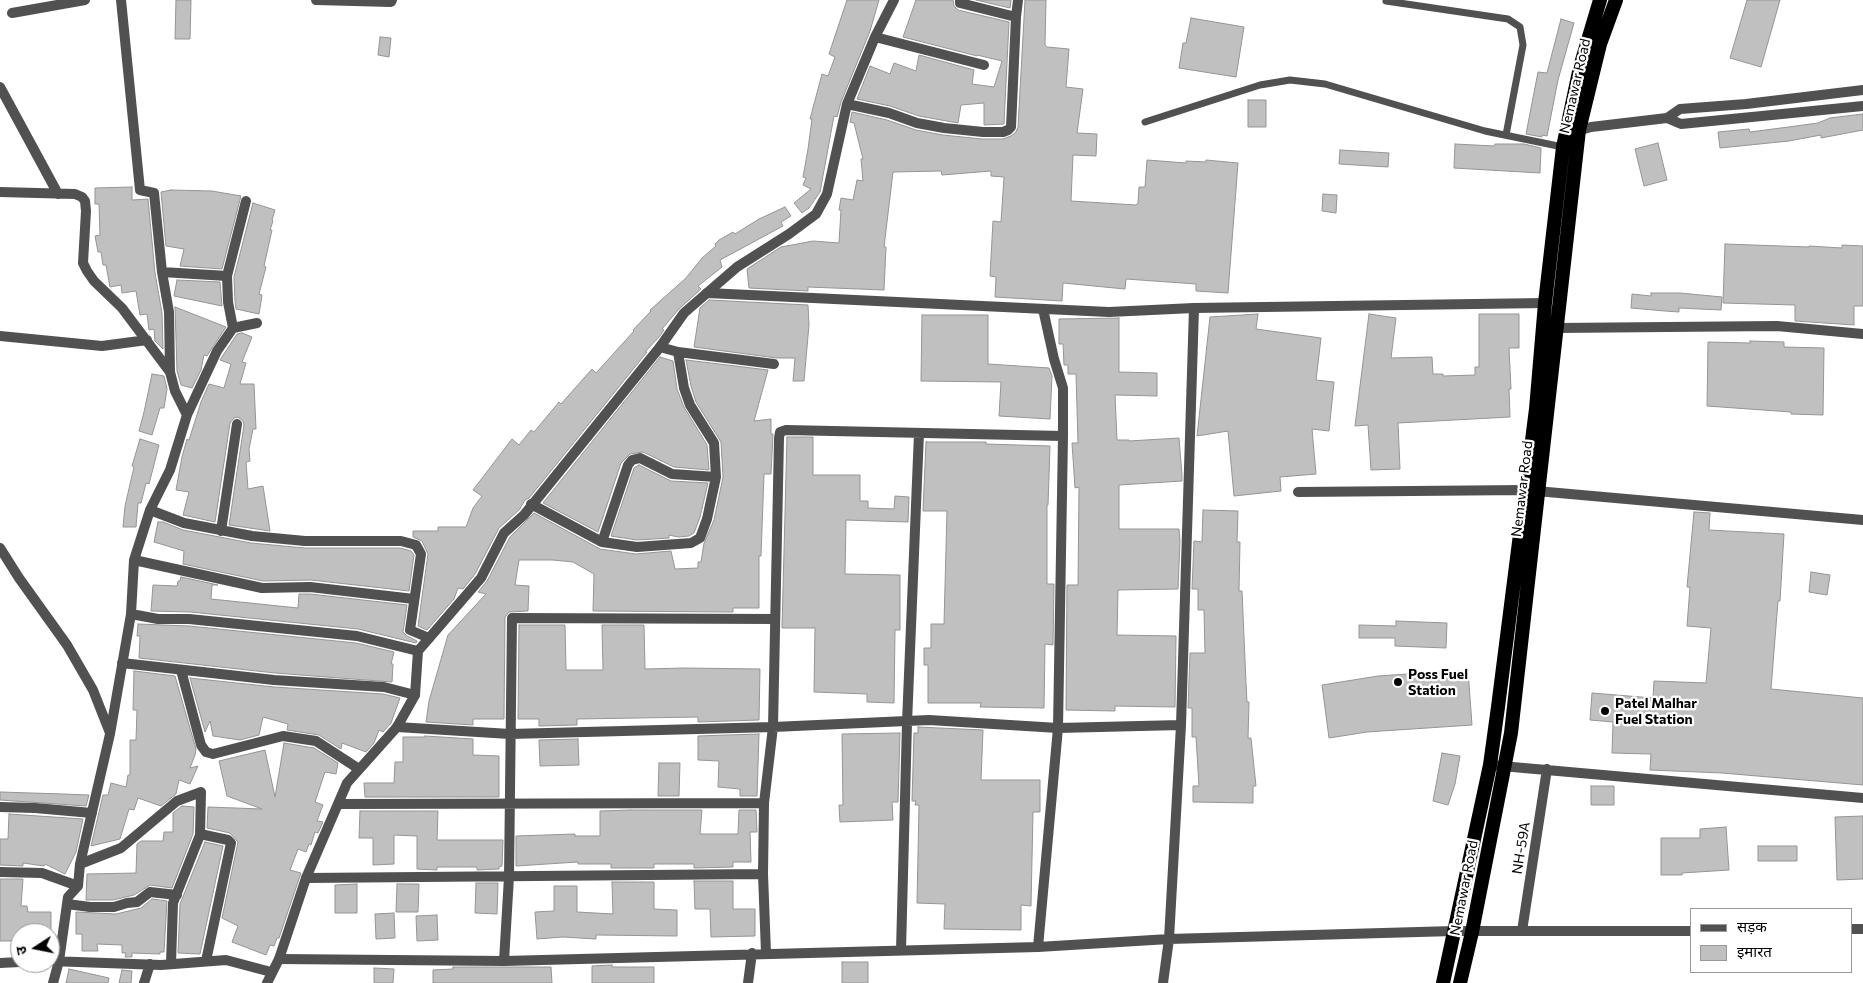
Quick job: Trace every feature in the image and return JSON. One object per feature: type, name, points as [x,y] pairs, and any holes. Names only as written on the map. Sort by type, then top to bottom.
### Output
[{"type":"highway","name":"Nemawar Road","points":[[1443,983],[1490,765],[1557,328],[1572,132],[1580,67],[1600,0]]},
{"type":"highway","name":"Nemawar Road","points":[[1460,983],[1472,932],[1511,733],[1532,491],[1536,409],[1545,303],[1563,147],[1572,132],[1616,0]]},
{"type":"street","points":[[12,13],[85,0]]},
{"type":"street","points":[[121,0],[140,190],[154,193],[162,272],[169,312],[170,372],[175,391],[187,415]]},
{"type":"street","points":[[316,0],[391,2],[392,0]]},
{"type":"street","points":[[267,983],[279,959],[306,878],[346,784],[397,727],[415,696],[418,651],[480,578],[504,533],[524,515],[660,347],[684,313],[737,267],[789,234],[816,214],[827,194],[847,104],[875,37],[894,0]]},
{"type":"street","points":[[847,104],[889,113],[917,123],[944,128],[983,132],[1003,132],[1008,130],[1011,126],[1018,0]]},
{"type":"street","points":[[957,1],[1016,17]]},
{"type":"street","points":[[875,37],[984,65]]},
{"type":"street","points":[[0,87],[58,194]]},
{"type":"street","points":[[1572,132],[1667,118],[1680,109],[1746,104],[1863,90]]},
{"type":"street","points":[[1667,118],[1681,124],[1863,106]]},
{"type":"street","points":[[0,192],[74,194],[82,197],[85,202],[83,263],[87,271],[94,281],[122,308],[170,372]]},
{"type":"street","points":[[233,328],[226,276],[246,201]]},
{"type":"street","points":[[162,272],[226,276]]},
{"type":"street","points":[[707,293],[1109,312],[1194,308],[1545,303]]},
{"type":"street","points":[[1163,983],[1169,939],[1181,725],[1194,308]]},
{"type":"street","points":[[1038,947],[1058,728],[1063,436],[1063,388],[1054,360],[1043,309]]},
{"type":"street","points":[[60,937],[68,897],[78,886],[80,864],[110,734],[131,614],[134,560],[150,510],[170,470],[187,415],[217,351],[233,328],[257,323]]},
{"type":"street","points":[[1557,328],[1777,326],[1863,334]]},
{"type":"street","points":[[0,336],[102,346],[147,340]]},
{"type":"street","points":[[660,347],[678,352],[774,364]]},
{"type":"street","points":[[531,504],[602,542],[637,547],[680,544],[696,541],[702,535],[716,477],[714,444],[687,396],[678,352]]},
{"type":"street","points":[[221,531],[237,424]]},
{"type":"street","points":[[766,953],[763,874],[764,802],[773,727],[780,432],[786,430],[1063,436]]},
{"type":"street","points":[[900,950],[919,433]]},
{"type":"street","points":[[602,542],[628,465],[632,460],[640,458],[672,474],[716,477]]},
{"type":"street","points":[[1298,492],[1532,491],[1863,520]]},
{"type":"street","points":[[150,510],[184,523],[252,536],[305,542],[401,541],[416,545],[421,554],[410,630],[429,638]]},
{"type":"street","points":[[0,548],[67,645],[93,690],[110,734]]},
{"type":"street","points":[[134,560],[262,588],[310,587],[414,599]]},
{"type":"street","points":[[131,614],[357,636],[418,651]]},
{"type":"street","points":[[504,961],[509,877],[512,618],[775,619]]},
{"type":"street","points":[[122,664],[274,680],[384,686],[415,696]]},
{"type":"street","points":[[181,670],[200,745],[206,752],[213,754],[283,736],[316,741],[359,769]]},
{"type":"street","points":[[397,727],[510,734],[773,727],[929,720],[1058,728],[1181,725]]},
{"type":"street","points":[[1490,765],[1863,798]]},
{"type":"street","name":"NH-59A","points":[[1522,932],[1547,769]]},
{"type":"street","points":[[80,864],[121,848],[177,801],[201,792],[200,834],[173,904],[170,963]]},
{"type":"street","points":[[339,804],[764,802]]},
{"type":"street","points":[[0,807],[92,813]]},
{"type":"street","points":[[200,834],[228,840],[231,843],[206,961]]},
{"type":"street","points":[[0,872],[42,873],[78,886]]},
{"type":"street","points":[[306,878],[763,874]]},
{"type":"street","points":[[67,904],[90,907],[114,907],[137,902],[150,892],[176,895]]},
{"type":"street","points":[[279,959],[504,961],[1038,947],[1169,939],[1454,931],[1690,931]]},
{"type":"street","points":[[748,983],[752,954]]},
{"type":"street","points":[[60,961],[150,964],[226,960],[271,972]]},
{"type":"street","points":[[144,983],[150,964]]},
{"type":"lane","points":[[1386,1],[1508,19],[1520,27],[1524,45],[1506,135]]},
{"type":"lane","points":[[1145,122],[1260,85],[1290,80],[1325,84],[1485,131],[1563,147]]},
{"type":"building","points":[[176,0],[191,0],[190,39],[175,39]]},
{"type":"building","points":[[847,0],[879,0],[870,31],[841,102],[837,117],[834,116],[820,192],[809,208],[802,213],[794,203],[811,189],[803,185],[806,178],[803,177],[812,119],[810,119],[822,74],[828,76],[835,57],[829,54]]},
{"type":"building","points":[[916,0],[953,0],[954,6],[958,10],[1009,22],[1004,124],[984,125],[984,103],[961,105],[958,123],[919,116],[890,106],[857,99],[870,66],[890,74],[894,63],[916,71],[919,55],[974,70],[972,84],[994,87],[1002,61],[903,37]]},
{"type":"building","points":[[976,0],[1011,0],[1010,8]]},
{"type":"building","points":[[1025,0],[1046,0],[1045,45],[1047,47],[1069,49],[1066,87],[1083,89],[1077,133],[1097,134],[1096,156],[1073,155],[1071,201],[1136,205],[1138,203],[1139,187],[1145,187],[1147,160],[1186,163],[1186,161],[1206,162],[1206,160],[1238,163],[1228,293],[1196,291],[1196,284],[1126,279],[1125,289],[1063,283],[1062,301],[995,297],[996,277],[990,276],[993,221],[1001,222],[1004,177],[991,176],[991,171],[942,175],[941,171],[893,172],[884,247],[886,247],[884,290],[808,287],[808,291],[749,288],[747,269],[781,247],[813,241],[839,243],[841,198],[853,200],[857,180],[863,181],[861,159],[863,159],[854,123],[850,122],[852,112],[887,120],[916,130],[943,135],[1003,139],[1016,132],[1018,127]]},
{"type":"building","points":[[1747,0],[1780,0],[1761,67],[1730,58]]},
{"type":"building","points":[[1191,18],[1244,27],[1236,77],[1179,68],[1183,43],[1186,43]]},
{"type":"building","points":[[1561,19],[1574,23],[1558,80],[1547,136],[1526,134],[1538,72],[1547,73]]},
{"type":"building","points":[[380,37],[391,38],[389,57],[378,55]]},
{"type":"building","points":[[1248,100],[1266,100],[1266,127],[1248,127]]},
{"type":"building","points":[[1863,114],[1863,130],[1821,138],[1821,135],[1789,141],[1720,148],[1718,132],[1749,129],[1750,132],[1818,123],[1830,118]]},
{"type":"building","points":[[1658,143],[1667,180],[1644,186],[1635,149]]},
{"type":"building","points":[[1455,144],[1494,146],[1495,144],[1524,144],[1541,148],[1540,173],[1454,168]]},
{"type":"building","points":[[1340,150],[1389,153],[1388,167],[1339,164]]},
{"type":"building","points":[[132,187],[132,200],[148,199],[155,273],[162,313],[163,349],[155,341],[154,329],[149,330],[147,314],[140,315],[136,291],[122,293],[121,285],[110,287],[106,265],[103,265],[101,252],[98,252],[95,236],[100,235],[99,204],[95,204],[95,188]]},
{"type":"building","points":[[171,190],[212,191],[241,196],[222,269],[180,266],[184,249],[166,246],[161,192]]},
{"type":"building","points":[[1323,194],[1337,195],[1336,213],[1322,211]]},
{"type":"building","points":[[253,203],[275,210],[264,266],[266,267],[259,294],[262,295],[259,314],[236,309],[235,301],[234,277]]},
{"type":"building","points":[[785,207],[791,216],[781,222],[783,226],[720,260],[722,267],[698,286],[701,289],[679,309],[662,329],[664,330],[659,337],[529,498],[499,528],[475,574],[463,589],[458,588],[454,599],[427,630],[418,626],[428,554],[422,541],[413,537],[413,531],[438,531],[438,527],[466,527],[473,508],[482,496],[473,490],[512,439],[519,445],[531,430],[534,432],[559,402],[561,404],[592,369],[596,373],[634,331],[650,310],[686,278],[702,258],[716,246],[715,244],[719,240],[733,232],[735,234],[759,219]]},
{"type":"building","points":[[1725,244],[1842,248],[1842,245],[1863,246],[1863,306],[1854,306],[1854,325],[1795,321],[1795,305],[1723,303]]},
{"type":"building","points":[[177,280],[220,282],[222,306],[174,296]]},
{"type":"building","points":[[1651,293],[1680,293],[1722,297],[1721,310],[1679,308],[1679,312],[1631,308],[1632,294],[1651,296]]},
{"type":"building","points":[[709,300],[808,305],[809,325],[804,381],[793,381],[795,358],[777,358],[694,347],[700,308]]},
{"type":"building","points":[[175,307],[226,327],[207,356],[204,355],[201,370],[192,388],[181,385],[177,371]]},
{"type":"building","points":[[1258,314],[1256,329],[1321,338],[1316,380],[1334,382],[1329,431],[1312,429],[1316,474],[1280,477],[1281,491],[1234,496],[1228,431],[1197,436],[1210,317]]},
{"type":"building","points":[[1369,314],[1396,318],[1391,358],[1432,357],[1433,374],[1443,374],[1443,376],[1475,375],[1475,367],[1479,367],[1479,314],[1519,314],[1519,348],[1509,348],[1510,417],[1398,423],[1400,469],[1371,470],[1368,425],[1355,426]]},
{"type":"building","points":[[922,315],[988,315],[988,364],[1049,368],[1052,376],[1050,419],[999,416],[1001,382],[921,381]]},
{"type":"building","points":[[1119,318],[1119,372],[1157,373],[1157,396],[1115,395],[1117,440],[1179,438],[1182,481],[1119,485],[1119,529],[1179,529],[1180,541],[1178,589],[1118,590],[1117,635],[1176,636],[1175,707],[1115,706],[1115,711],[1066,710],[1067,585],[1078,585],[1079,487],[1075,488],[1072,443],[1078,443],[1076,374],[1068,374],[1068,365],[1064,365],[1063,344],[1059,344],[1059,319]]},
{"type":"building","points":[[242,333],[252,337],[242,362],[246,363],[240,384],[254,384],[256,429],[253,429],[249,449],[250,461],[246,462],[248,489],[263,486],[270,531],[229,525],[244,425],[243,421],[238,417],[234,418],[230,423],[215,522],[183,515],[189,492],[176,490],[187,439],[189,440],[201,402],[209,384],[224,388],[231,364],[220,360],[237,334]]},
{"type":"building","points":[[1750,341],[1784,342],[1784,347],[1824,348],[1823,415],[1707,406],[1708,342],[1750,343]]},
{"type":"building","points":[[660,357],[673,361],[677,389],[684,407],[707,445],[709,470],[674,467],[643,452],[630,454],[621,463],[598,532],[543,503]]},
{"type":"building","points":[[686,360],[768,370],[754,421],[771,419],[771,434],[773,434],[771,474],[764,474],[761,556],[759,556],[759,608],[733,608],[733,612],[593,611],[594,574],[573,562],[519,560],[515,585],[529,586],[528,611],[509,612],[505,617],[504,719],[473,719],[473,725],[426,722],[429,701],[448,635],[486,594],[478,592],[487,581],[510,537],[534,513],[600,549],[636,554],[671,551],[675,569],[698,568],[698,562],[701,562],[704,543],[714,520],[723,477],[721,442],[696,402]]},
{"type":"building","points":[[152,374],[164,376],[167,389],[164,408],[160,408],[152,435],[139,431]]},
{"type":"building","points":[[787,437],[813,437],[813,475],[860,475],[860,501],[868,501],[868,508],[894,509],[895,496],[909,497],[908,522],[846,520],[845,574],[900,575],[900,630],[895,630],[894,703],[867,702],[867,694],[814,692],[815,628],[782,628]]},
{"type":"building","points":[[140,439],[159,445],[149,484],[146,483],[141,503],[138,503],[136,527],[123,527],[125,506],[134,467],[132,466]]},
{"type":"building","points":[[926,442],[986,442],[986,444],[1050,446],[1047,505],[1047,584],[1054,584],[1053,645],[1045,644],[1044,708],[980,707],[981,703],[928,703],[928,665],[924,665],[924,648],[931,648],[931,624],[944,624],[947,511],[923,511]]},
{"type":"building","points":[[639,465],[671,481],[708,483],[694,533],[689,536],[678,537],[669,535],[669,538],[637,540],[611,536],[634,468]]},
{"type":"building","points":[[1203,510],[1238,511],[1237,542],[1240,542],[1239,591],[1242,591],[1247,702],[1249,702],[1248,738],[1251,738],[1256,786],[1253,786],[1253,803],[1193,802],[1193,786],[1199,786],[1196,737],[1192,737],[1192,708],[1188,708],[1190,653],[1205,653],[1204,610],[1198,610],[1198,589],[1192,589],[1194,541],[1202,542]]},
{"type":"building","points":[[1694,512],[1710,513],[1709,530],[1784,534],[1780,601],[1778,601],[1771,689],[1863,698],[1863,785],[1722,773],[1650,770],[1651,754],[1612,753],[1613,722],[1590,720],[1592,693],[1653,698],[1654,681],[1706,683],[1711,628],[1687,626],[1690,587],[1687,587]]},
{"type":"building","points":[[158,522],[163,522],[183,530],[251,543],[305,548],[400,548],[411,551],[414,555],[409,591],[311,580],[263,581],[183,564],[184,551],[154,542]]},
{"type":"building","points":[[1811,572],[1830,575],[1827,595],[1809,592]]},
{"type":"building","points":[[181,577],[218,585],[212,585],[211,599],[298,608],[299,594],[310,594],[407,605],[403,632],[417,641],[416,643],[358,629],[190,612],[151,611],[153,585],[177,586]]},
{"type":"building","points":[[1396,621],[1447,623],[1446,648],[1395,646],[1395,638],[1359,638],[1359,625],[1396,626]]},
{"type":"building","points":[[138,624],[189,626],[356,643],[394,652],[391,664],[393,664],[392,682],[275,673],[139,658],[140,636],[137,636]]},
{"type":"building","points":[[519,625],[565,625],[566,670],[603,670],[602,625],[644,625],[645,669],[760,669],[759,720],[698,722],[698,717],[577,719],[577,725],[539,726],[539,719],[518,719]]},
{"type":"building","points":[[1468,670],[1472,725],[1367,732],[1329,738],[1322,685],[1378,676]]},
{"type":"building","points":[[134,671],[175,676],[196,749],[190,768],[198,766],[190,784],[179,780],[176,794],[161,806],[138,798],[134,810],[129,809],[120,839],[91,846],[103,795],[108,795],[111,783],[126,787],[128,775],[130,775],[130,740],[136,740],[137,710],[133,710]]},
{"type":"building","points":[[190,678],[274,687],[383,694],[400,698],[391,723],[383,732],[379,730],[374,743],[366,752],[342,743],[341,749],[319,735],[287,730],[288,724],[263,717],[259,735],[240,740],[213,736],[210,721],[205,732]]},
{"type":"building","points":[[918,727],[983,730],[981,780],[1040,780],[1040,812],[1033,812],[1031,906],[1021,905],[1021,930],[944,929],[945,904],[917,903],[919,805],[915,805],[916,801],[912,801],[914,733],[918,733]]},
{"type":"building","points":[[900,733],[898,802],[892,802],[893,820],[840,822],[839,805],[843,805],[842,734]]},
{"type":"building","points":[[759,734],[757,796],[740,796],[740,789],[718,787],[719,761],[698,760],[698,736]]},
{"type":"building","points":[[425,736],[473,739],[473,755],[499,756],[499,797],[365,797],[364,783],[394,783],[395,762],[403,762],[403,737]]},
{"type":"building","points":[[578,739],[579,765],[540,766],[539,740]]},
{"type":"building","points":[[284,743],[314,748],[338,763],[336,774],[325,772],[315,802],[323,805],[317,821],[323,822],[318,833],[315,832],[311,845],[309,844],[306,852],[298,849],[290,870],[301,873],[279,938],[277,938],[274,946],[270,945],[266,955],[232,942],[238,926],[222,918],[238,842],[230,833],[207,828],[208,807],[262,809],[227,796],[219,761],[265,750],[275,797]]},
{"type":"building","points":[[1442,753],[1460,756],[1455,784],[1448,805],[1433,801]]},
{"type":"building","points":[[659,763],[680,763],[679,796],[658,796]]},
{"type":"building","points":[[1591,786],[1614,786],[1614,805],[1591,805]]},
{"type":"building","points":[[0,792],[89,795],[86,806],[0,800]]},
{"type":"building","points":[[182,806],[194,807],[193,834],[172,888],[150,885],[134,895],[113,900],[86,900],[87,874],[136,873],[137,844],[141,841],[163,841],[164,832],[173,832],[173,813]]},
{"type":"building","points":[[702,810],[700,834],[738,834],[739,810],[756,810],[757,832],[750,832],[751,862],[733,862],[733,867],[694,868],[694,864],[654,864],[654,868],[611,868],[611,864],[578,864],[578,862],[516,866],[516,836],[575,834],[575,836],[600,836],[600,811]]},
{"type":"building","points":[[360,811],[438,811],[437,840],[503,840],[502,866],[499,869],[477,870],[477,867],[437,867],[437,870],[417,869],[417,836],[394,835],[394,864],[373,865],[373,838],[359,838]]},
{"type":"building","points":[[9,814],[83,819],[76,852],[65,874],[45,864],[44,866],[23,863],[23,866],[0,865],[0,839],[8,839]]},
{"type":"building","points":[[1863,816],[1863,879],[1837,880],[1835,817]]},
{"type":"building","points":[[1726,827],[1729,870],[1682,873],[1682,875],[1661,875],[1661,838],[1700,838],[1700,829]]},
{"type":"building","points":[[205,842],[223,846],[200,954],[178,953],[180,904]]},
{"type":"building","points":[[1758,846],[1797,846],[1797,861],[1758,861]]},
{"type":"building","points":[[0,879],[23,879],[21,906],[27,906],[28,912],[51,912],[51,923],[10,923],[10,941],[0,941]]},
{"type":"building","points":[[694,881],[733,881],[733,909],[755,909],[755,936],[711,937],[710,909],[695,909]]},
{"type":"building","points":[[612,882],[654,882],[654,909],[677,910],[677,936],[596,935],[596,939],[563,937],[537,939],[535,912],[554,911],[554,886],[577,886],[577,912],[613,914]]},
{"type":"building","points":[[476,883],[498,883],[497,914],[475,913]]},
{"type":"building","points":[[357,884],[357,913],[335,913],[335,885]]},
{"type":"building","points":[[397,884],[419,884],[418,912],[396,912]]},
{"type":"building","points":[[152,899],[167,901],[164,952],[160,952],[160,954],[132,953],[132,957],[125,957],[126,953],[122,953],[122,945],[97,944],[98,951],[82,951],[82,934],[76,934],[76,912],[116,914],[141,908]]},
{"type":"building","points":[[394,913],[395,938],[376,939],[375,914]]},
{"type":"building","points":[[437,915],[438,940],[417,941],[416,916]]},
{"type":"building","points":[[842,962],[868,962],[868,983],[842,983]]},
{"type":"building","points":[[612,965],[612,967],[654,967],[654,983],[592,983],[592,966]]},
{"type":"building","points":[[453,967],[551,967],[552,983],[433,983],[433,970],[453,969]]},
{"type":"building","points":[[374,968],[394,969],[393,983],[374,983]]},
{"type":"building","points":[[69,969],[109,978],[108,983],[66,983]]},
{"type":"building","points":[[122,970],[132,971],[131,983],[119,983]]},
{"type":"place","name":"Poss Fuel Station","points":[[1398,682]]},
{"type":"place","name":"Patel Malhar Fuel Station","points":[[1605,711]]}]
